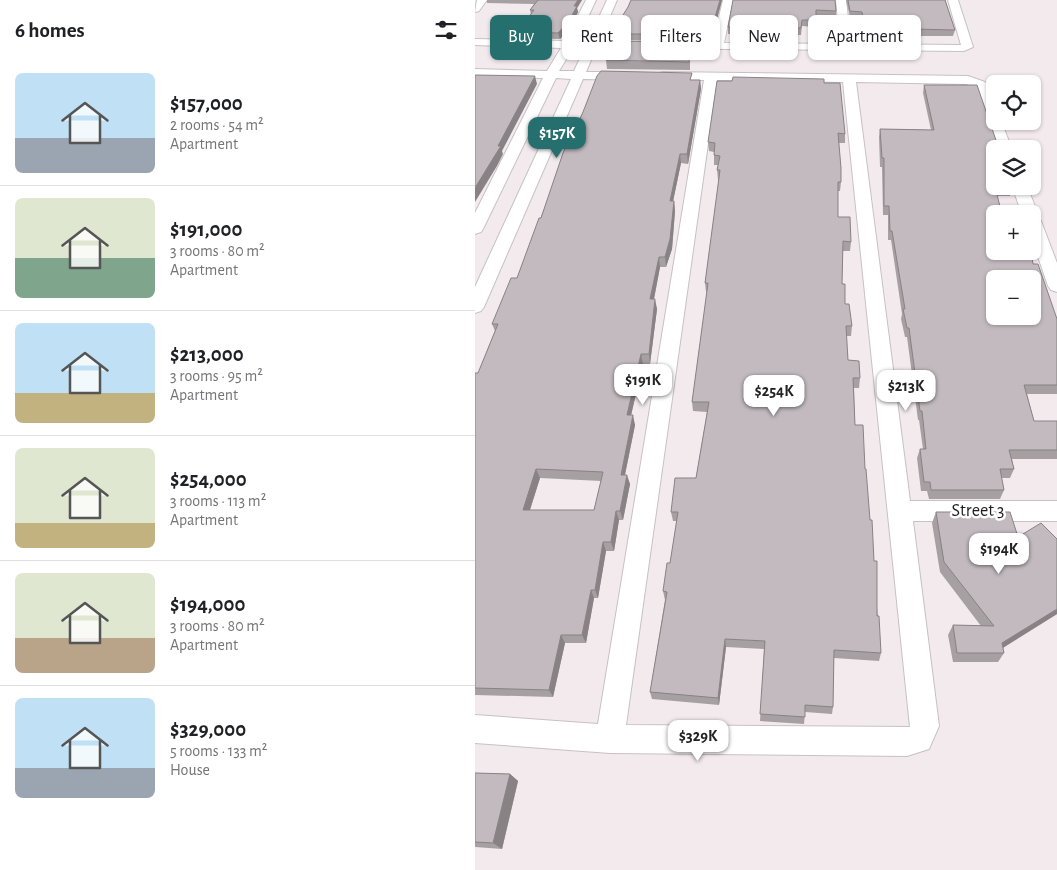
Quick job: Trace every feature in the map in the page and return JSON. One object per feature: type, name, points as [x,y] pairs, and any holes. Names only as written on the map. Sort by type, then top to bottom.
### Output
[{"type":"street","points":[[475,9],[482,0]]},
{"type":"street","points":[[584,15],[591,0]]},
{"type":"street","points":[[605,15],[612,0]]},
{"type":"street","points":[[720,39],[727,0]]},
{"type":"street","points":[[841,0],[843,15]]},
{"type":"street","points":[[921,48],[967,47],[953,0]]},
{"type":"street","points":[[475,42],[562,45]]},
{"type":"street","points":[[720,45],[808,46]]},
{"type":"street","points":[[475,229],[551,75],[562,57]]},
{"type":"street","points":[[475,307],[586,60]]},
{"type":"street","points":[[475,73],[636,76]]},
{"type":"street","points":[[655,76],[968,80],[981,86],[1002,140]]},
{"type":"street","points":[[610,740],[711,77]]},
{"type":"street","points":[[475,729],[610,740],[907,742],[919,739],[925,726],[849,79]]},
{"type":"street","points":[[1041,243],[1057,286]]},
{"type":"street","name":"Street 3","points":[[900,511],[1057,511]]},
{"type":"building","points":[[538,0],[578,0],[574,6],[577,6],[572,15],[562,15],[562,29],[558,33],[552,33],[552,15],[530,15],[534,10],[530,10]]},
{"type":"building","points":[[631,0],[720,0],[716,15],[641,15],[641,34],[631,34],[631,15],[623,15]]},
{"type":"building","points":[[733,0],[835,0],[836,11],[816,10],[816,15],[808,15],[808,20],[802,20],[801,28],[798,28],[798,15],[730,15]]},
{"type":"building","points":[[848,0],[945,0],[955,30],[921,29],[921,15],[862,15],[862,12],[850,11]]},
{"type":"building","points":[[631,41],[641,41],[641,60],[689,60],[690,62],[606,60],[631,60]]},
{"type":"building","points":[[601,71],[692,73],[690,80],[700,80],[687,154],[680,154],[670,201],[674,201],[670,239],[665,257],[659,257],[650,299],[655,299],[649,354],[641,354],[627,415],[633,415],[621,475],[627,475],[620,511],[616,511],[611,542],[603,542],[595,590],[591,590],[582,635],[561,635],[549,690],[475,688],[475,373],[478,373],[498,324],[492,324],[511,278],[517,278],[539,218],[541,218],[563,153],[583,112],[597,76]],"holes":[[[536,469],[603,472],[594,510],[523,510]]]},
{"type":"building","points":[[475,75],[535,76],[498,146],[501,146],[475,188]]},
{"type":"building","points":[[733,77],[824,79],[824,83],[840,83],[845,134],[838,133],[841,182],[838,182],[838,217],[850,217],[851,242],[843,241],[842,284],[845,284],[845,304],[849,304],[852,326],[846,326],[848,360],[859,361],[860,378],[853,378],[855,425],[863,425],[865,469],[870,520],[872,520],[874,561],[877,561],[877,616],[879,616],[881,653],[834,650],[833,707],[805,705],[805,717],[760,714],[765,641],[725,639],[718,698],[650,692],[667,592],[663,591],[667,563],[670,563],[678,512],[671,512],[675,478],[696,478],[709,402],[692,402],[708,283],[705,283],[720,170],[717,170],[720,156],[714,155],[715,143],[708,142],[717,81],[732,81]]},
{"type":"building","points":[[924,85],[977,85],[986,111],[986,130],[992,130],[996,140],[986,140],[986,195],[997,195],[1000,205],[986,205],[986,260],[1032,260],[1033,264],[1038,264],[1040,270],[986,270],[986,325],[1041,325],[1041,273],[1057,319],[1057,385],[1024,385],[1034,421],[1057,421],[1057,450],[1009,450],[1014,469],[1000,469],[1004,490],[931,490],[930,482],[924,482],[920,449],[926,449],[922,411],[920,411],[909,328],[907,328],[903,309],[905,309],[892,231],[890,231],[889,206],[884,206],[884,158],[882,158],[880,129],[934,130]]},
{"type":"building","points":[[936,512],[1010,512],[1018,537],[1041,523],[1057,539],[1057,609],[1002,643],[1004,653],[957,653],[953,625],[994,626],[944,562]]},
{"type":"building","points":[[475,773],[510,774],[493,843],[475,842]]}]
